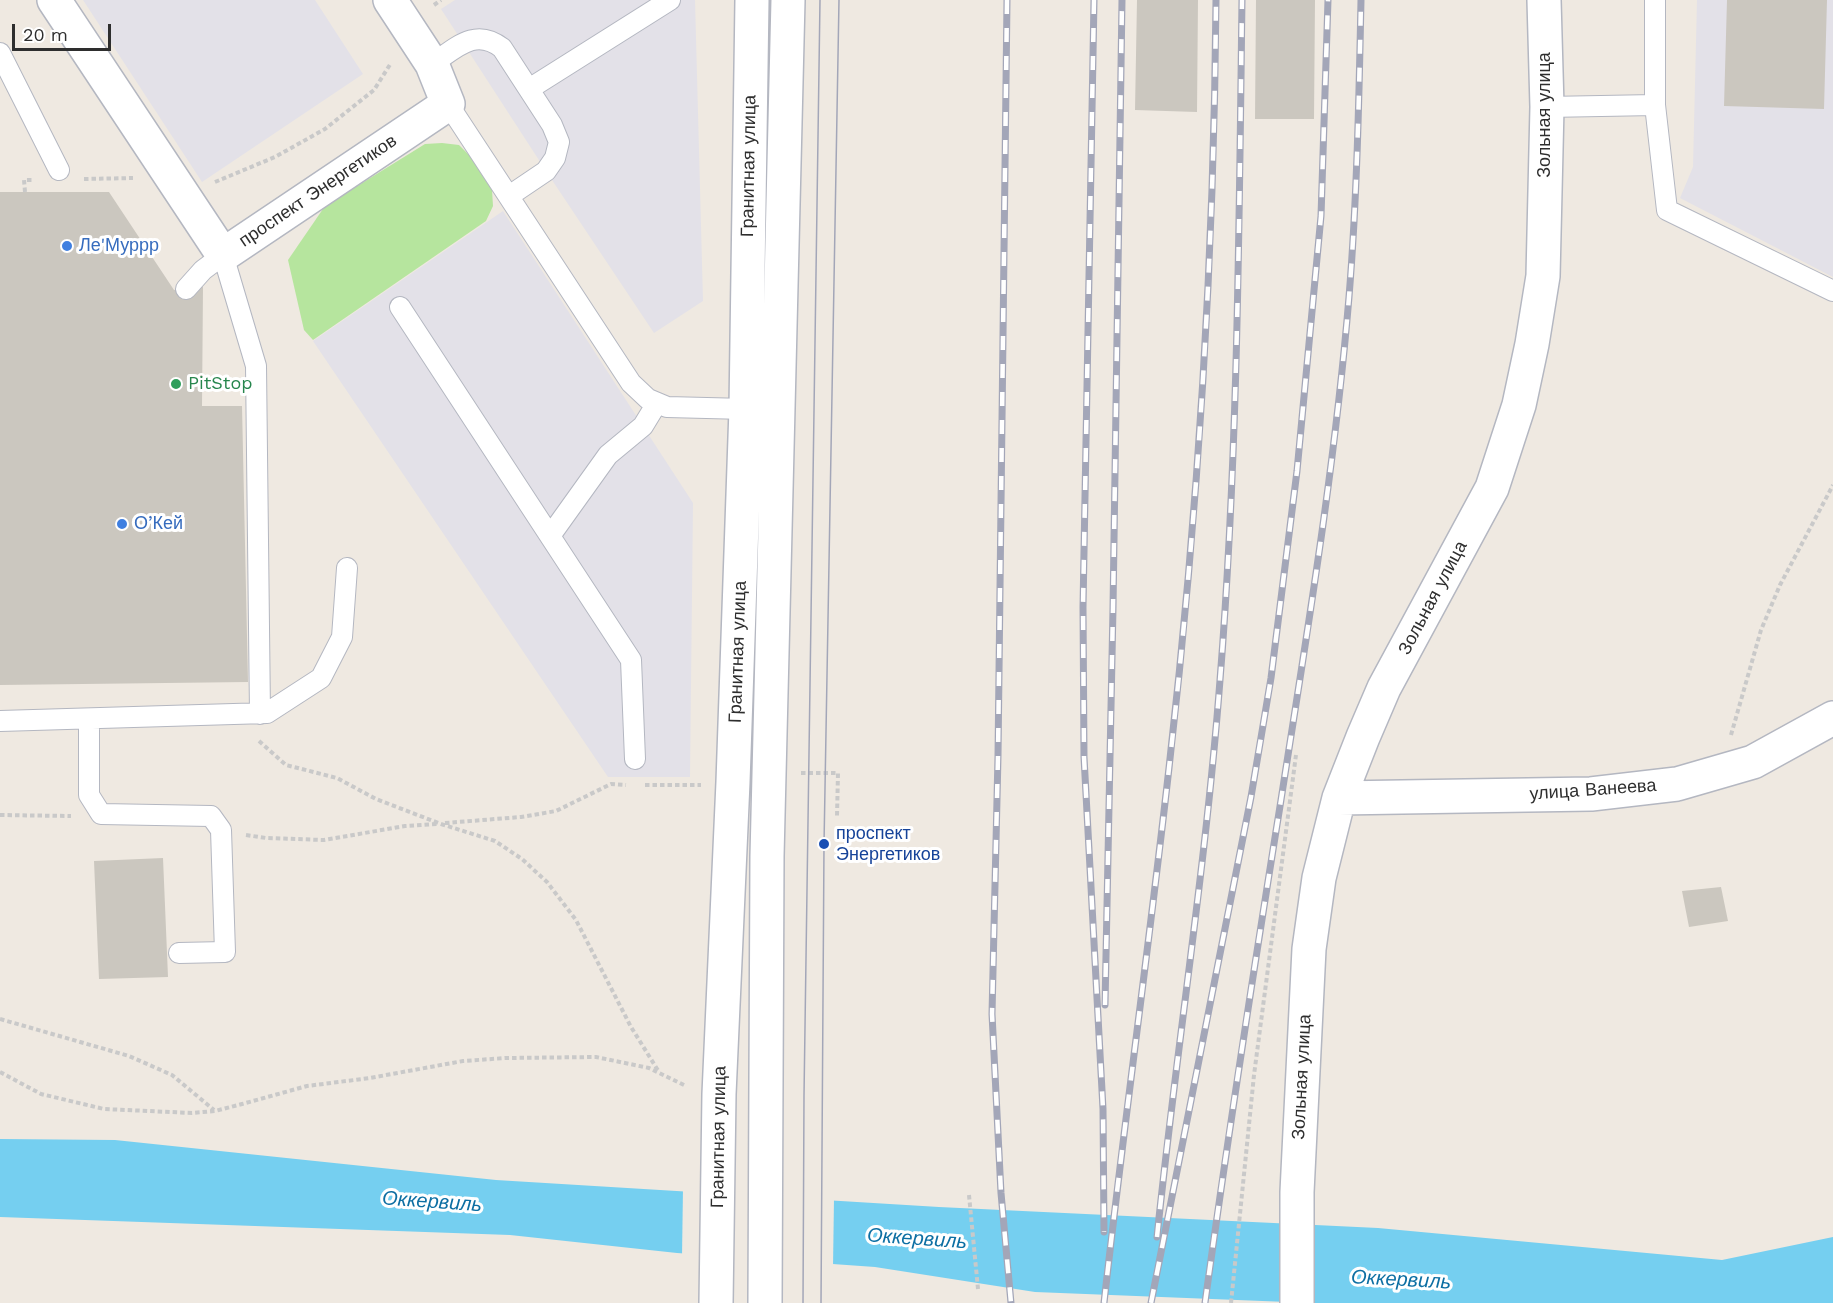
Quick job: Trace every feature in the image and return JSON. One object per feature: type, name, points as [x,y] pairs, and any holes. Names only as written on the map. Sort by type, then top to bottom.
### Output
[{"type":"street","name":"проспект Энергетиков","points":[[54,0],[223,255],[448,104]]},
{"type":"street","points":[[390,0],[432,64],[448,104]]},
{"type":"street","name":"Гранитная улица","points":[[716,1303],[705,1091],[733,794],[746,410],[752,0]]},
{"type":"street","name":"Гранитная улица","points":[[765,1303],[767,856],[788,0]]},
{"type":"street","name":"Зольная улица","points":[[1297,1303],[1297,1192],[1309,949],[1319,878],[1339,798],[1384,688],[1492,488],[1519,405],[1543,276],[1547,107],[1544,0]]},
{"type":"street","name":"улица Ванеева","points":[[1339,798],[1591,794],[1677,784],[1753,762],[1833,718]]},
{"type":"lane","points":[[529,89],[670,0]]},
{"type":"lane","points":[[1655,0],[1655,105],[1667,210],[1833,291]]},
{"type":"lane","points":[[432,64],[467,42],[479,38],[491,40],[502,48],[552,125],[559,142],[555,158],[546,171],[509,196]]},
{"type":"lane","points":[[0,53],[59,170]]},
{"type":"lane","points":[[448,104],[631,383],[648,399],[667,407],[746,410]]},
{"type":"lane","points":[[1547,107],[1655,105]]},
{"type":"lane","points":[[186,289],[203,270],[223,255],[256,366],[260,714]]},
{"type":"lane","points":[[400,307],[631,660],[635,759]]},
{"type":"lane","points":[[550,536],[608,455],[643,426],[657,403]]},
{"type":"lane","points":[[0,721],[267,713],[321,678],[342,637],[347,568]]},
{"type":"lane","points":[[89,720],[89,795],[101,814],[211,816],[221,830],[225,952],[179,953]]},
{"type":"path","points":[[184,196],[275,157],[325,129],[374,90],[393,60],[408,27]]},
{"type":"path","points":[[106,179],[128,178]]},
{"type":"path","points":[[1722,771],[1761,630],[1780,585],[1833,484]]},
{"type":"path","points":[[218,716],[261,742],[286,765],[337,778],[376,799],[441,824],[495,841],[522,859],[547,882],[576,920],[631,1028],[660,1073]]},
{"type":"path","points":[[1231,1303],[1254,1075],[1296,755]]},
{"type":"path","points":[[796,773],[838,773],[837,816]]},
{"type":"path","points":[[221,830],[266,838],[324,840],[405,825],[521,817],[556,811],[611,784],[710,785]]},
{"type":"path","points":[[0,815],[83,817],[101,814]]},
{"type":"path","points":[[0,1018],[129,1056],[172,1075],[214,1111]]},
{"type":"path","points":[[0,1072],[41,1094],[104,1109],[192,1113],[214,1111],[307,1086],[370,1078],[463,1061],[548,1056],[596,1057],[649,1068],[705,1091]]},
{"type":"path","points":[[969,1196],[978,1289]]},
{"type":"shaded area","points":[[83,0],[315,0],[363,74],[202,182]]},
{"type":"shaded area","points":[[455,0],[695,0],[703,301],[654,333],[441,9]]},
{"type":"shaded area","points":[[1697,0],[1833,0],[1833,277],[1680,198],[1693,167]]},
{"type":"shaded area","points":[[503,211],[693,503],[690,777],[608,777],[313,341]]},
{"type":"green space","points":[[425,144],[459,145],[470,156],[492,190],[493,206],[486,221],[313,340],[304,330],[288,260],[325,206]]},
{"type":"water","name":"Оккервиль","points":[[0,1139],[115,1140],[496,1180],[939,1207],[1378,1228],[1722,1260],[1833,1237],[1833,1303],[1313,1303],[1035,1292],[875,1267],[677,1253],[510,1235],[0,1217]]},
{"type":"pier","points":[[683,1188],[834,1198],[833,1267],[682,1257]]},
{"type":"building","points":[[1137,0],[1198,0],[1197,112],[1135,110]]},
{"type":"building","points":[[1256,0],[1315,0],[1314,119],[1255,119]]},
{"type":"building","points":[[1727,0],[1827,0],[1824,109],[1724,106]]},
{"type":"building","name":"О’Кей","points":[[0,192],[109,192],[174,290],[203,287],[202,406],[242,406],[248,682],[0,685]]},
{"type":"building","points":[[163,858],[168,977],[99,979],[94,861]]},
{"type":"building","points":[[1721,887],[1728,921],[1689,927],[1682,891]]},
{"type":"tram line","points":[[803,1303],[820,0]]},
{"type":"tram line","points":[[821,1303],[824,844],[839,0]]},
{"type":"railway","points":[[1007,0],[998,756],[992,1014],[1001,1193],[1011,1303]]},
{"type":"railway","points":[[1094,0],[1083,607],[1084,757],[1103,1109],[1104,1232]]},
{"type":"railway","points":[[1105,1005],[1122,0]]},
{"type":"railway","points":[[1104,1303],[1161,835],[1188,576],[1208,288],[1216,0]]},
{"type":"railway","points":[[1157,1237],[1207,819],[1226,595],[1237,340],[1242,0]]},
{"type":"railway","points":[[1151,1303],[1251,797],[1271,678],[1297,471],[1321,216],[1328,0]]},
{"type":"railway","points":[[1205,1303],[1310,612],[1336,423],[1354,223],[1361,0]]},
{"type":"place","name":"Ле'Муррр","points":[[67,246]]},
{"type":"place","name":"PitStop","points":[[176,384]]},
{"type":"place","name":"О’Кей","points":[[122,524]]},
{"type":"place","name":"проспект Энергетиков","points":[[824,844]]}]
